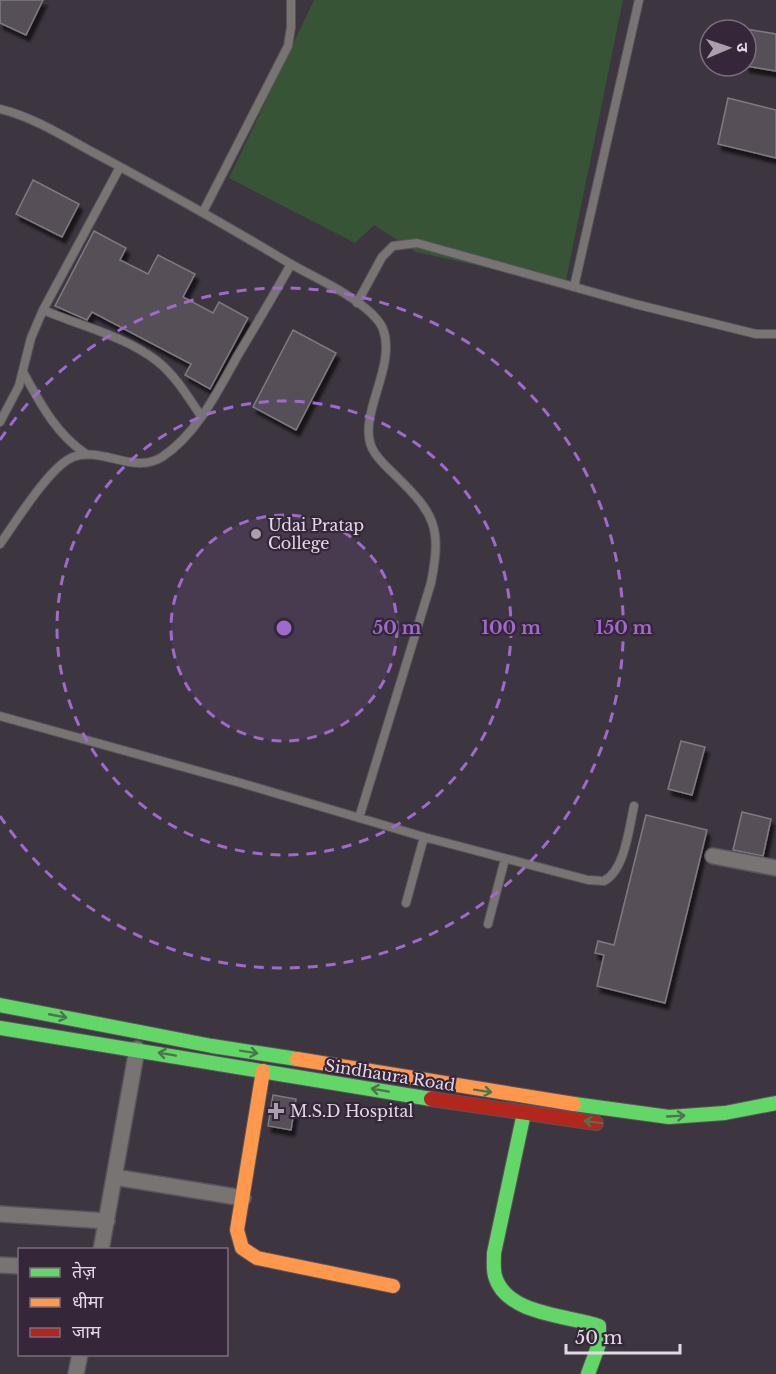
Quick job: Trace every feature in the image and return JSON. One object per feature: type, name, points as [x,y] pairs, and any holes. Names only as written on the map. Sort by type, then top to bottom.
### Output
[{"type":"street","points":[[713,856],[776,868]]},
{"type":"street","points":[[0,1005],[212,1046],[669,1117],[725,1113],[776,1103]]},
{"type":"street","name":"Sindhaura Road","points":[[0,1028],[610,1125]]},
{"type":"street","points":[[101,1248],[137,1049]]},
{"type":"street","points":[[263,1071],[237,1230],[239,1244],[246,1254],[257,1258],[393,1286]]},
{"type":"street","points":[[524,1113],[492,1268],[496,1283],[509,1297],[523,1307],[598,1326],[601,1335],[599,1346],[588,1374]]},
{"type":"street","points":[[715,1128],[776,1117]]},
{"type":"street","points":[[114,1177],[243,1198]]},
{"type":"street","points":[[0,1214],[107,1221]]},
{"type":"street","points":[[0,1265],[18,1266]]},
{"type":"street","points":[[76,1374],[80,1356]]},
{"type":"lane","points":[[203,212],[288,46],[291,0]]},
{"type":"lane","points":[[574,287],[639,0]]},
{"type":"lane","points":[[0,109],[37,122],[203,212],[357,303],[372,314],[383,327],[386,359],[370,423],[370,445],[375,455],[414,493],[429,512],[436,532],[437,554],[431,583],[359,818]]},
{"type":"lane","points":[[0,422],[19,386],[31,338],[43,310],[120,167]]},
{"type":"lane","points":[[357,303],[382,257],[393,246],[417,243],[635,304],[756,334],[776,334]]},
{"type":"lane","points":[[0,544],[53,471],[72,457],[86,454],[148,463],[160,458],[181,443],[220,387],[291,264]]},
{"type":"lane","points":[[43,310],[76,324],[112,335],[156,360],[180,384],[201,416]]},
{"type":"lane","points":[[23,372],[62,434],[71,445],[86,454]]},
{"type":"lane","points":[[0,716],[424,837],[574,877],[604,881],[616,872],[634,806]]},
{"type":"lane","points":[[406,903],[424,837]]},
{"type":"lane","points":[[488,924],[505,859]]},
{"type":"green space","points":[[314,0],[623,0],[565,285],[416,252],[374,225],[355,243],[229,178]]},
{"type":"building","points":[[0,0],[43,0],[26,35],[0,23]]},
{"type":"building","points":[[758,31],[776,34],[776,71],[758,68]]},
{"type":"building","points":[[728,98],[776,110],[776,158],[718,144]]},
{"type":"building","points":[[33,180],[79,204],[62,237],[16,214]]},
{"type":"building","points":[[94,231],[126,248],[120,260],[148,274],[158,255],[195,274],[183,297],[213,313],[219,302],[248,318],[210,389],[185,375],[191,364],[92,312],[87,320],[55,306]]},
{"type":"building","points":[[293,330],[336,353],[296,430],[253,407]]},
{"type":"building","points":[[681,741],[705,747],[692,795],[668,789]]},
{"type":"building","points":[[742,812],[771,819],[763,856],[733,850]]},
{"type":"building","points":[[646,815],[707,830],[665,1003],[597,986],[604,955],[595,953],[598,941],[614,945]]},
{"type":"building","points":[[273,1095],[296,1099],[291,1130],[268,1126]]},
{"type":"traffic: fast","points":[[0,1005],[212,1046],[297,1059]]},
{"type":"traffic: fast","points":[[0,1028],[431,1099]]},
{"type":"traffic: fast","points":[[574,1104],[669,1117],[725,1113],[776,1103]]},
{"type":"traffic: fast","points":[[524,1113],[494,1253],[495,1276],[501,1289],[511,1299],[524,1306],[539,1312],[599,1326],[599,1344],[588,1374]]},
{"type":"traffic: slow","points":[[297,1059],[574,1104]]},
{"type":"traffic: slow","points":[[263,1071],[237,1230],[242,1248],[257,1258],[393,1286]]},
{"type":"traffic: jam","points":[[431,1099],[596,1123]]},
{"type":"place","name":"Udai Pratap College","points":[[256,534]]},
{"type":"place","name":"M.S.D Hospital","points":[[276,1111]]}]
